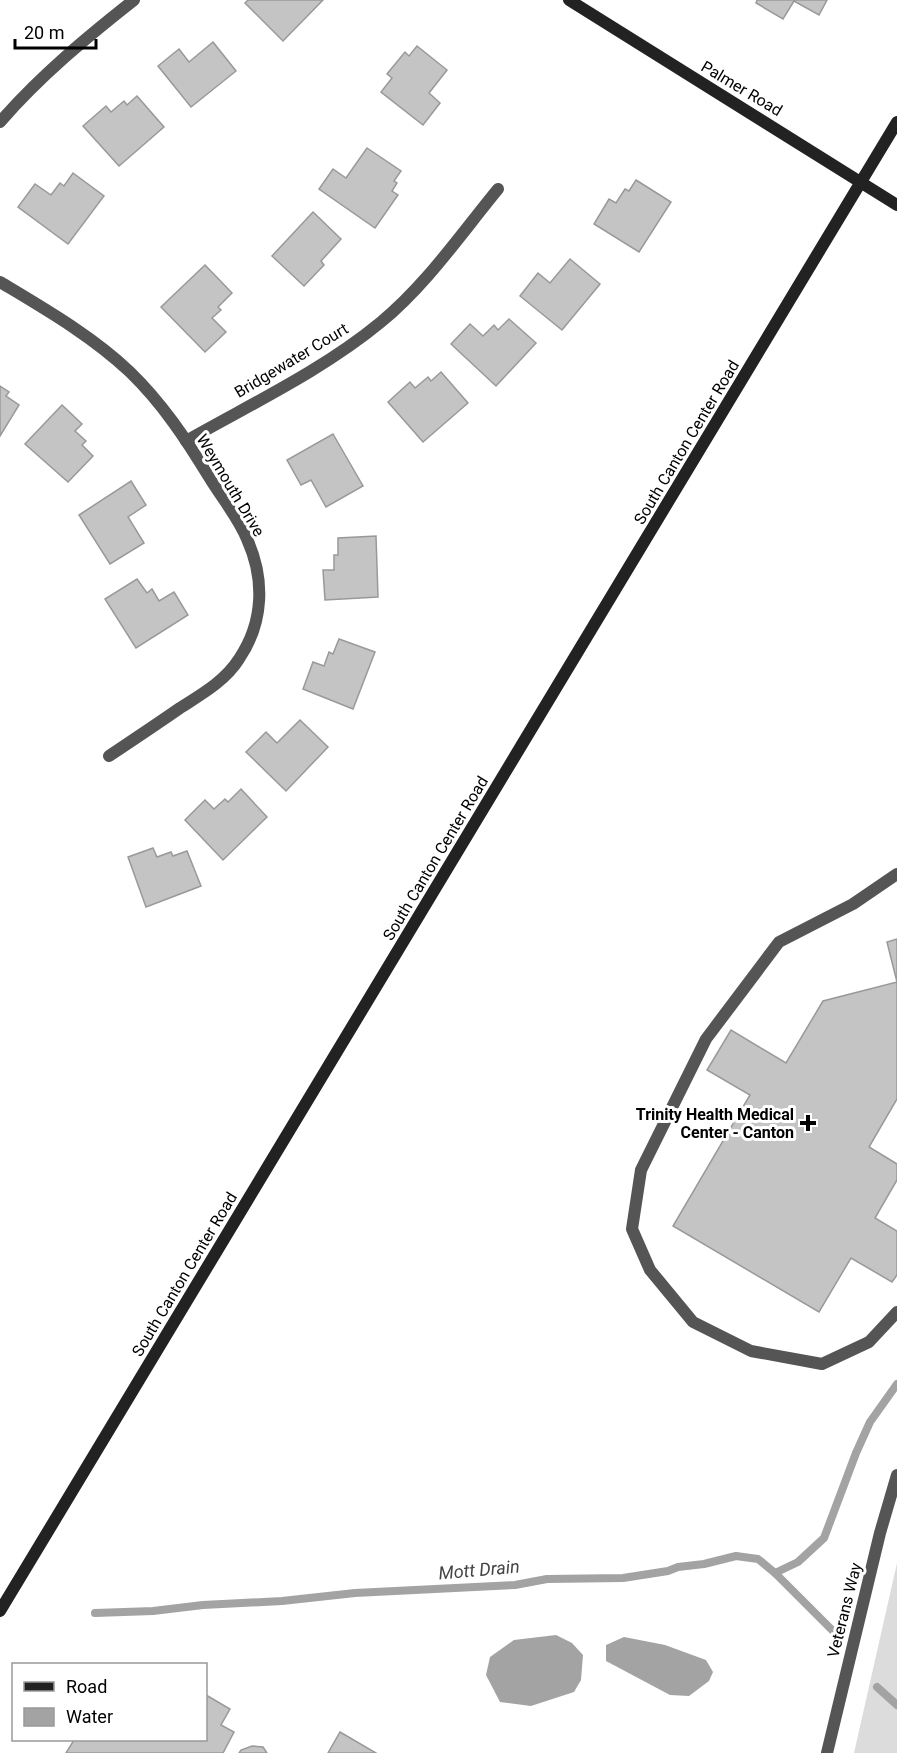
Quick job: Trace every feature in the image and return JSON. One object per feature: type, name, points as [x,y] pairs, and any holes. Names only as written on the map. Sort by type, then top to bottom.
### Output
[{"type":"main road","name":"Palmer Road","points":[[569,0],[897,205]]},
{"type":"main road","name":"South Canton Center Road","points":[[0,1611],[897,122]]},
{"type":"street","points":[[0,122],[32,87],[97,29],[134,0]]},
{"type":"street","name":"Bridgewater Court","points":[[186,441],[336,355],[382,322],[429,273],[498,189]]},
{"type":"street","name":"Weymouth Drive","points":[[0,282],[61,319],[113,357],[130,372],[168,414],[247,537],[256,566],[260,598],[258,616],[253,633],[239,660],[221,681],[109,756]]},
{"type":"street","points":[[897,874],[853,904],[779,942],[706,1039],[641,1170],[632,1228],[650,1270],[693,1322],[752,1351],[822,1364],[869,1342],[897,1312]]},
{"type":"street","name":"Veterans Way","points":[[827,1753],[880,1533],[897,1475]]},
{"type":"shaded area","points":[[897,1563],[897,1753],[854,1753]]},
{"type":"water","points":[[556,1635],[572,1643],[583,1655],[581,1680],[574,1692],[531,1706],[500,1702],[486,1675],[490,1657],[514,1640]]},
{"type":"water","points":[[624,1637],[665,1645],[706,1660],[713,1672],[709,1681],[689,1696],[670,1695],[606,1661],[606,1645]]},
{"type":"building","points":[[248,0],[323,0],[283,41],[245,3]]},
{"type":"building","points":[[757,0],[827,0],[819,15],[794,1],[783,19],[756,3]]},
{"type":"building","points":[[213,42],[236,71],[191,107],[158,66],[179,49],[189,62]]},
{"type":"building","points":[[417,46],[447,70],[429,93],[440,103],[423,125],[381,92],[392,78],[387,74],[405,52],[409,56]]},
{"type":"building","points":[[137,96],[164,127],[119,166],[83,126],[106,106],[111,112],[124,101],[127,105]]},
{"type":"building","points":[[367,148],[401,171],[394,181],[397,183],[392,191],[398,195],[375,228],[319,189],[333,169],[346,178]]},
{"type":"building","points":[[73,173],[104,196],[68,244],[18,207],[35,184],[51,195],[60,183],[64,186]]},
{"type":"building","points":[[636,180],[671,202],[639,252],[594,224],[609,199],[616,203],[625,189],[629,191]]},
{"type":"building","points":[[313,212],[341,239],[321,261],[324,265],[304,286],[272,256]]},
{"type":"building","points":[[570,259],[600,284],[562,330],[520,296],[538,273],[550,283]]},
{"type":"building","points":[[205,265],[232,293],[218,307],[221,310],[212,318],[226,332],[205,352],[161,307]]},
{"type":"building","points":[[509,319],[536,343],[496,386],[451,344],[470,324],[483,336],[494,325],[498,330]]},
{"type":"building","points":[[441,372],[468,403],[423,442],[388,402],[410,382],[415,388],[428,377],[431,381]]},
{"type":"building","points":[[0,386],[9,392],[6,396],[19,405],[0,436]]},
{"type":"building","points":[[62,405],[82,424],[75,431],[86,441],[82,445],[93,456],[68,482],[25,444]]},
{"type":"building","points":[[333,434],[363,486],[326,507],[311,480],[301,485],[287,460]]},
{"type":"building","points":[[131,481],[146,505],[128,517],[144,543],[110,564],[79,515]]},
{"type":"building","points":[[376,536],[378,597],[325,600],[323,570],[334,570],[334,555],[338,555],[338,538]]},
{"type":"building","points":[[137,579],[147,593],[152,589],[159,601],[174,592],[188,615],[136,648],[105,599]]},
{"type":"building","points":[[339,639],[375,652],[353,709],[303,689],[313,662],[324,666],[329,652],[333,654]]},
{"type":"building","points":[[300,720],[328,747],[286,791],[246,752],[266,732],[277,743]]},
{"type":"building","points":[[241,789],[267,817],[223,860],[185,820],[205,800],[214,809],[225,799],[228,802]]},
{"type":"building","points":[[153,848],[157,857],[171,852],[173,856],[187,851],[201,886],[146,907],[128,857]]},
{"type":"building","points":[[897,939],[897,982],[887,942]]},
{"type":"building","name":"Trinity Health Medical Center - Canton","points":[[897,982],[897,1099],[869,1147],[897,1164],[897,1180],[875,1218],[897,1231],[897,1275],[892,1282],[851,1258],[819,1312],[673,1226],[750,1095],[707,1070],[731,1030],[786,1063],[823,1001]]},
{"type":"building","points":[[207,1696],[230,1709],[221,1725],[234,1732],[223,1753],[66,1753],[73,1741],[207,1741]]},
{"type":"building","points":[[340,1732],[376,1753],[328,1753]]},
{"type":"building","points":[[252,1746],[263,1747],[267,1753],[239,1753]]},
{"type":"waterway","points":[[775,1573],[798,1562],[824,1538],[870,1422],[897,1384]]},
{"type":"waterway","name":"Mott Drain","points":[[95,1613],[153,1611],[355,1593],[515,1585],[547,1579],[623,1578],[736,1556],[758,1559],[834,1632]]},
{"type":"waterway","name":"Mott Drain","points":[[877,1687],[897,1705]]},
{"type":"place","name":"Trinity Health Medical Center - Canton","points":[[808,1123]]}]
